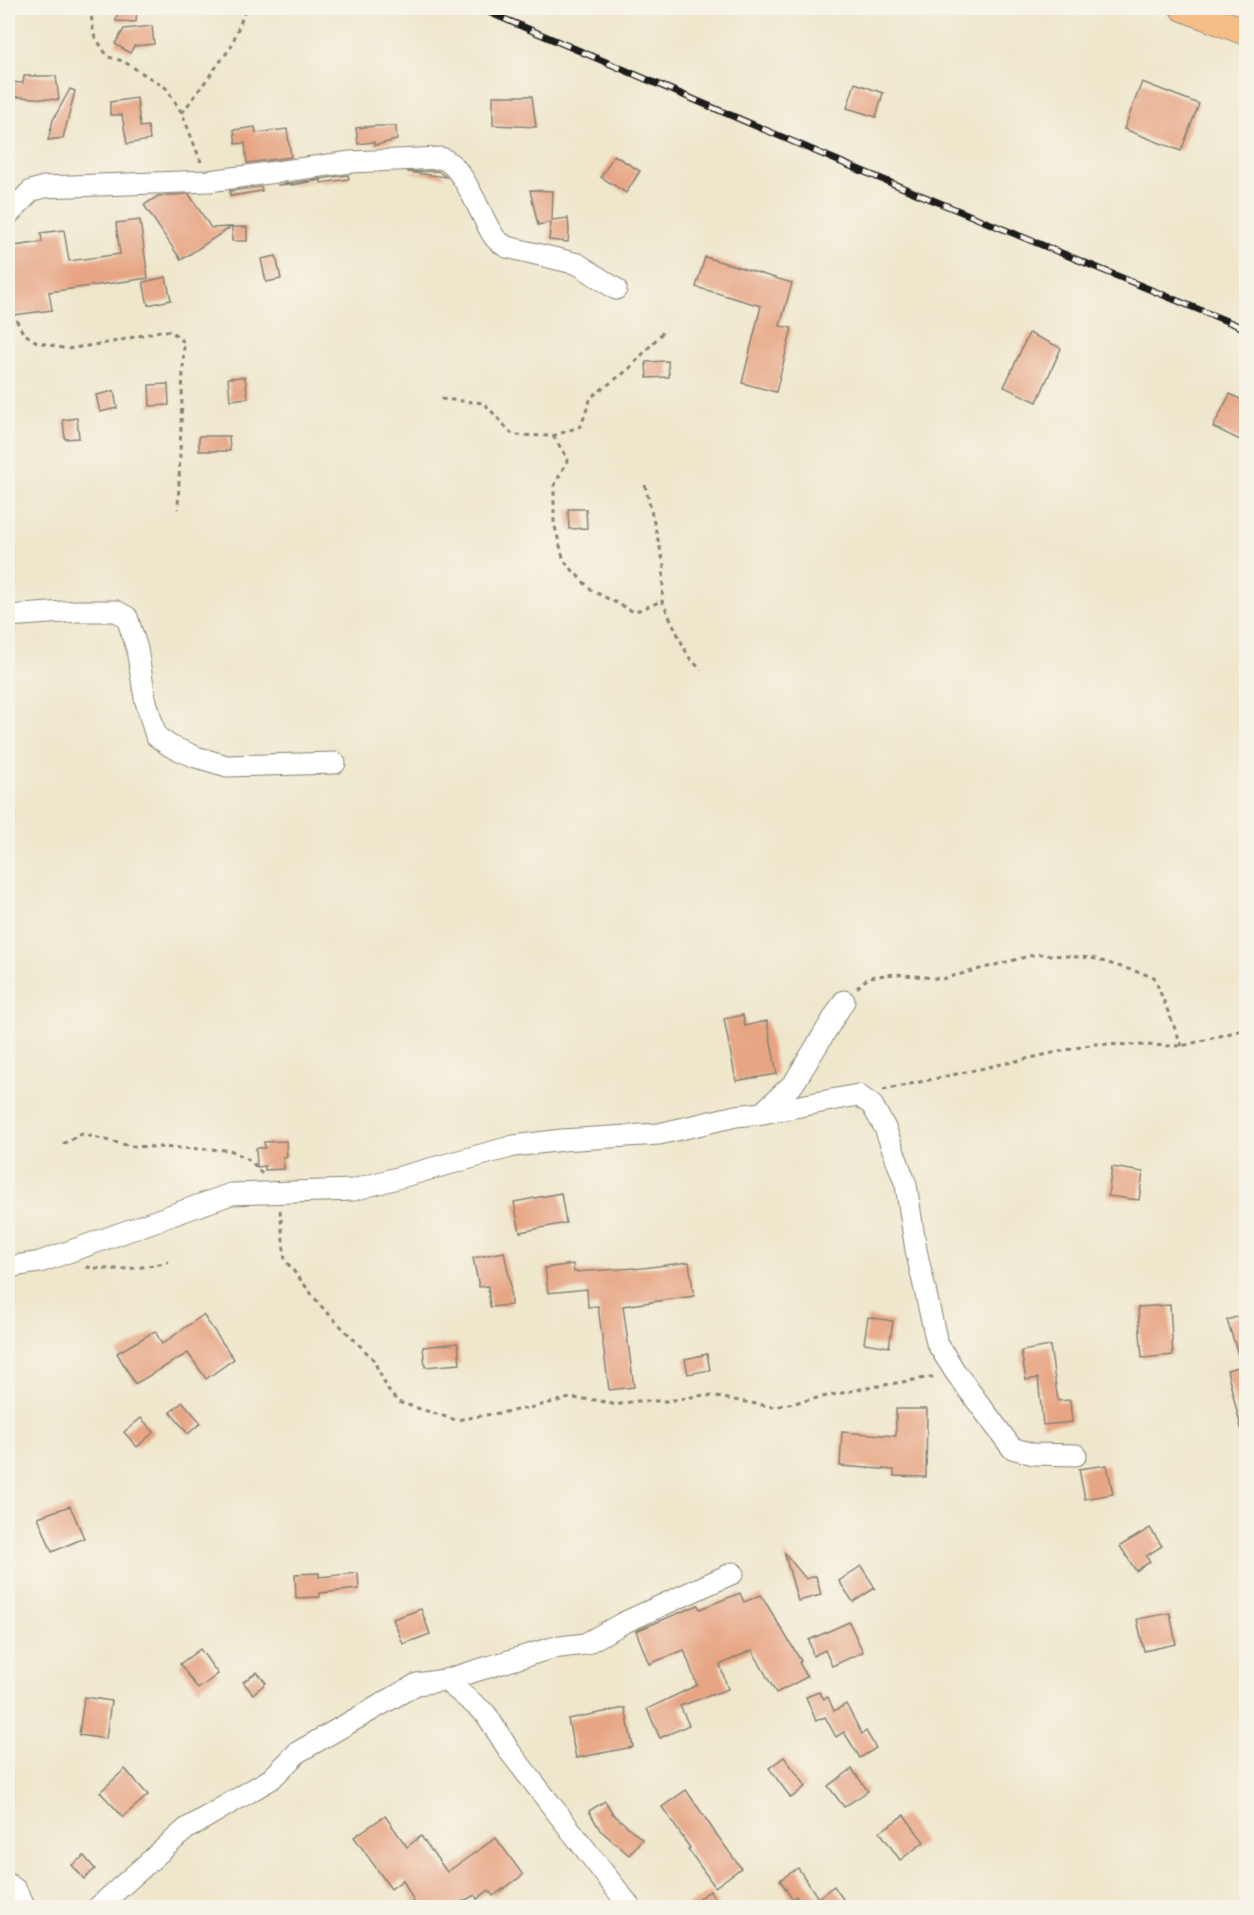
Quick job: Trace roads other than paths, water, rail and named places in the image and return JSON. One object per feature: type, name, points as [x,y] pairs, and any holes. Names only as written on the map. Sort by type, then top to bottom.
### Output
[{"type":"main road","points":[[1183,8],[1246,32]]},
{"type":"street","points":[[8,215],[31,191],[44,187],[208,181],[351,162],[441,158],[456,169],[482,212],[493,236],[499,242],[507,247],[578,264],[616,289]]},
{"type":"street","points":[[8,616],[116,611],[126,617],[137,649],[156,736],[170,746],[227,766],[335,763]]},
{"type":"street","points":[[762,1113],[795,1083],[844,1001]]},
{"type":"street","points":[[8,1267],[40,1262],[231,1194],[353,1190],[514,1146],[562,1140],[659,1134],[736,1116],[858,1095],[872,1105],[885,1128],[906,1185],[916,1250],[937,1343],[956,1373],[1012,1448],[1033,1454],[1076,1455]]},
{"type":"street","points":[[96,1908],[186,1828],[271,1779],[298,1752],[417,1684],[445,1680],[543,1650],[585,1644],[623,1623],[733,1573]]},
{"type":"street","points":[[445,1680],[486,1714],[510,1752],[632,1908]]},
{"type":"street","points":[[8,1884],[16,1890],[25,1908]]},
{"type":"railway","points":[[479,8],[850,166],[1246,329]]}]
